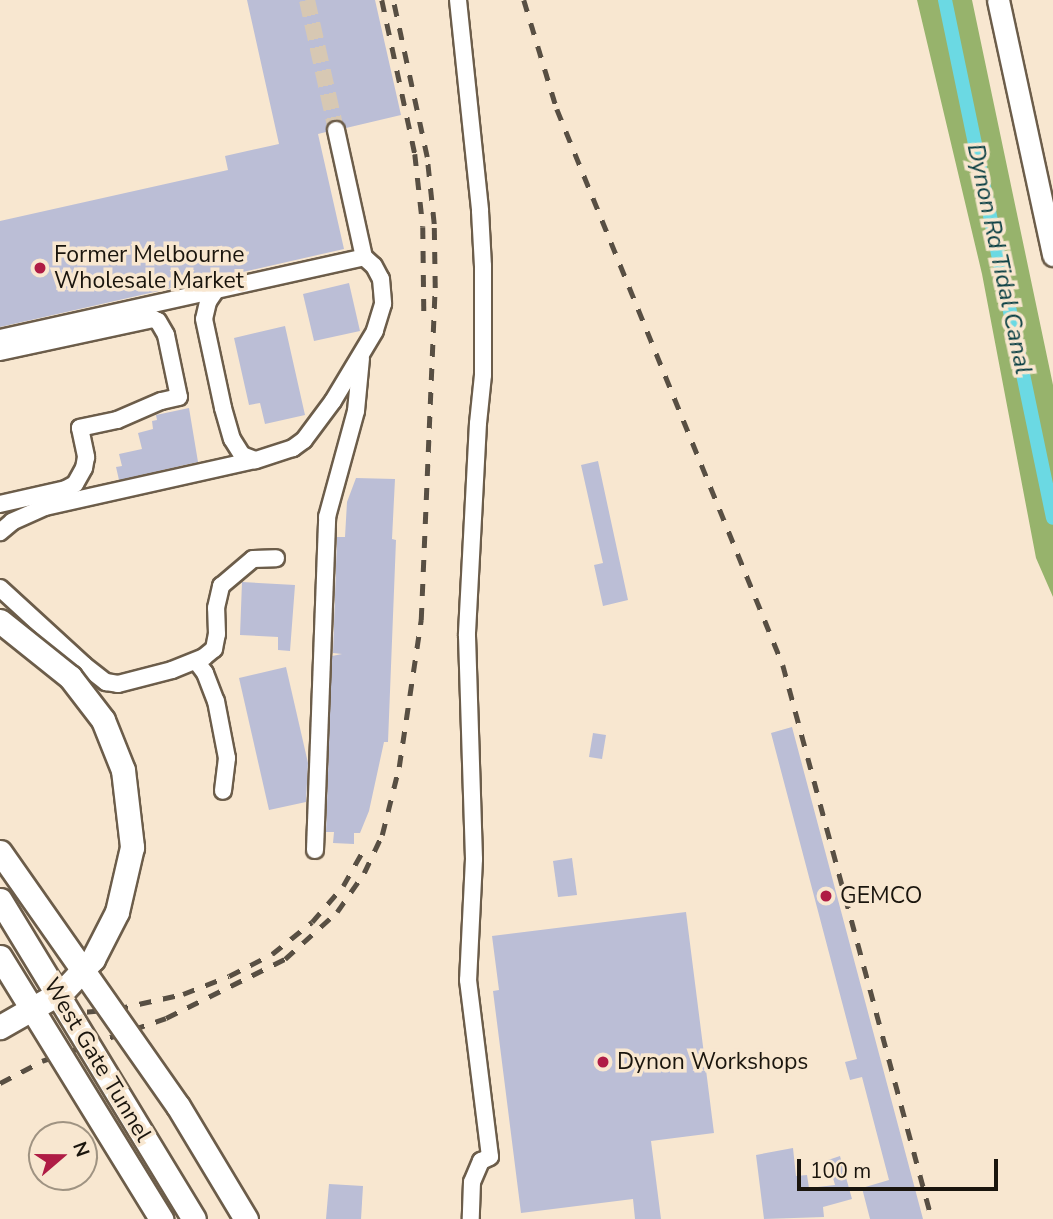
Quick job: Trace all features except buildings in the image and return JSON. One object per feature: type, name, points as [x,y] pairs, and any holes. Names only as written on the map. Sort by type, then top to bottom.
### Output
[{"type":"highway","points":[[0,621],[70,677],[103,720],[123,769],[132,847],[117,912],[93,959],[64,991],[0,1027]]},
{"type":"highway","points":[[0,852],[178,1106],[246,1219]]},
{"type":"highway","name":"West Gate Tunnel","points":[[0,900],[194,1219]]},
{"type":"highway","name":"West Gate Tunnel","points":[[0,957],[161,1219]]},
{"type":"main road","points":[[998,0],[1053,255]]},
{"type":"lane","points":[[458,0],[480,211],[482,266],[483,375],[467,636],[474,859],[468,979],[491,1157],[481,1161],[472,1182],[471,1219]]},
{"type":"lane","points":[[0,532],[12,522],[45,507],[255,460],[281,453],[304,440],[375,331],[383,304],[381,279],[374,266],[364,257],[336,130]]},
{"type":"lane","points":[[0,338],[364,257]]},
{"type":"lane","points":[[216,290],[208,302],[204,319],[223,408],[232,439],[242,455],[255,460]]},
{"type":"lane","points":[[0,352],[153,319],[163,327],[179,397],[161,401],[117,420],[80,428],[86,457],[81,477],[75,484],[0,504]]},
{"type":"lane","points":[[315,850],[327,517],[356,411],[361,355]]},
{"type":"lane","points":[[0,588],[106,682],[134,682],[196,661],[214,649],[217,634],[216,608],[222,586],[253,559],[276,558]]},
{"type":"lane","points":[[196,661],[205,673],[216,701],[227,758],[223,791]]},
{"type":"green space","points":[[917,0],[972,0],[1053,385],[1053,597],[1036,558],[982,274]]},
{"type":"waterway","name":"Dynon Rd Tidal Canal","points":[[945,0],[1053,518]]},
{"type":"tunnel","points":[[307,0],[336,130]]},
{"type":"railway","points":[[382,0],[415,154],[423,227],[424,314]]},
{"type":"railway","points":[[0,1083],[42,1061],[166,1018],[285,959],[337,912],[364,873],[382,835],[399,767],[421,620],[435,288],[434,224],[427,157],[393,0]]},
{"type":"railway","points":[[524,0],[557,109],[783,665],[932,1219]]},
{"type":"railway","points":[[0,1015],[39,1016],[116,1009],[183,994],[229,976],[272,954],[312,922],[343,886],[365,847]]},
{"type":"place","name":"Former Melbourne Wholesale Market","points":[[40,268]]},
{"type":"place","name":"GEMCO","points":[[826,896]]},
{"type":"place","name":"Dynon Workshops","points":[[603,1062]]}]
